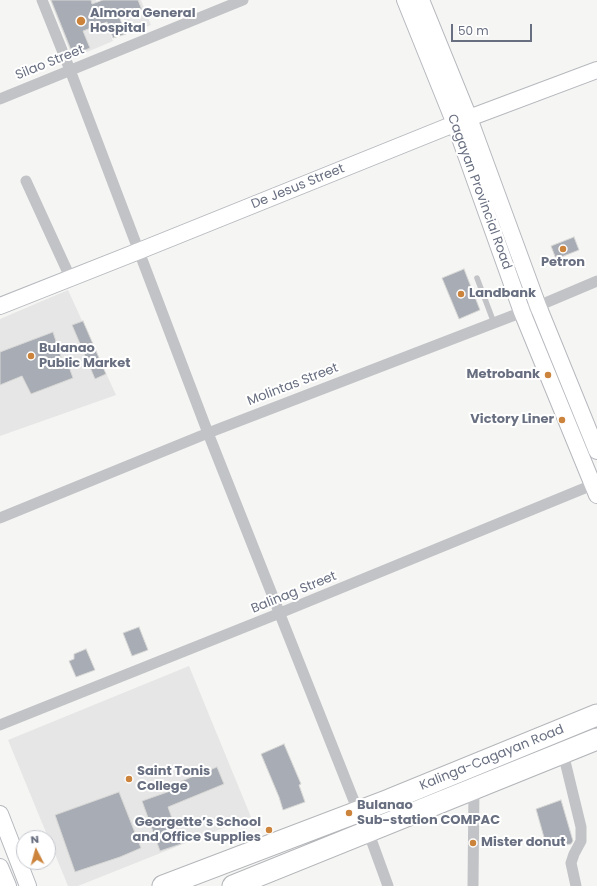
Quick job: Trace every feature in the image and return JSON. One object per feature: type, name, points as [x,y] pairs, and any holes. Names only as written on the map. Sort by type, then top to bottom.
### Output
[{"type":"highway","name":"Kalinga-Cagayan Road","points":[[164,886],[389,800],[597,715]]},
{"type":"highway","name":"Kalinga-Cagayan Road","points":[[233,886],[597,739]]},
{"type":"main road","name":"Cagayan Provincial Road","points":[[406,0],[462,121],[597,452]]},
{"type":"main road","name":"Cagayan Provincial Road","points":[[421,0],[462,121],[522,312],[596,488]]},
{"type":"main road","name":"De Jesus Street","points":[[0,306],[462,121],[597,70]]},
{"type":"main road","points":[[0,814],[28,886]]},
{"type":"main road","points":[[0,867],[8,886]]},
{"type":"street","points":[[42,0],[208,433],[358,811],[368,831],[388,886]]},
{"type":"street","name":"Silao Street","points":[[0,99],[243,0]]},
{"type":"street","points":[[26,181],[70,277]]},
{"type":"street","name":"Molintas Street","points":[[0,518],[208,433],[538,306],[597,281]]},
{"type":"street","name":"Balinag Street","points":[[0,726],[596,488]]},
{"type":"street","points":[[563,753],[582,827],[581,842],[571,863],[576,886]]},
{"type":"street","points":[[474,788],[474,886]]},
{"type":"lane","points":[[477,278],[494,323]]},
{"type":"shaded area","name":"Almora General Hospital","points":[[50,0],[96,0],[113,41],[73,58]]},
{"type":"shaded area","name":"Almora General Hospital","points":[[117,0],[141,0],[151,25],[130,34]]},
{"type":"shaded area","name":"Bulanao Public Market","points":[[68,290],[116,395],[0,436],[0,319]]},
{"type":"shaded area","name":"Saint Tonis College","points":[[189,666],[251,817],[78,886],[68,886],[56,857],[56,830],[45,830],[8,740]]},
{"type":"building","name":"Almora General Hospital","points":[[51,0],[91,0],[92,4],[103,0],[138,0],[142,10],[120,19],[126,34],[113,38],[107,22],[83,31],[90,48],[73,55]]},
{"type":"building","points":[[574,237],[579,250],[556,259],[551,246]]},
{"type":"building","name":"Landbank","points":[[464,269],[480,310],[459,319],[442,278]]},
{"type":"building","points":[[83,321],[106,374],[95,379],[72,325]]},
{"type":"building","name":"Bulanao Public Market","points":[[53,332],[64,366],[68,364],[73,378],[31,394],[22,376],[0,385],[0,352]]},
{"type":"building","points":[[139,627],[148,650],[132,656],[123,633]]},
{"type":"building","points":[[86,649],[95,670],[76,677],[69,661],[74,659],[74,654]]},
{"type":"building","points":[[284,744],[301,784],[299,785],[305,802],[283,810],[261,754]]},
{"type":"building","points":[[217,767],[224,784],[168,807],[181,844],[160,851],[142,801],[176,789],[174,784]]},
{"type":"building","points":[[119,792],[141,848],[120,857],[75,872],[55,815]]},
{"type":"building","points":[[561,800],[573,841],[571,844],[547,848],[536,809]]},
{"type":"place","name":"Almora General Hospital","points":[[81,21]]},
{"type":"place","name":"Petron","points":[[563,249]]},
{"type":"place","name":"Landbank","points":[[461,294]]},
{"type":"place","name":"Bulanao Public Market","points":[[31,356]]},
{"type":"place","name":"Metrobank","points":[[548,375]]},
{"type":"place","name":"Victory Liner","points":[[562,420]]},
{"type":"place","name":"Saint Tonis College","points":[[129,779]]},
{"type":"place","name":"Bulanao Sub-station COMPAC","points":[[349,813]]},
{"type":"place","name":"Georgette’s School and Office Supplies","points":[[269,830]]},
{"type":"place","name":"Mister donut","points":[[473,843]]}]
